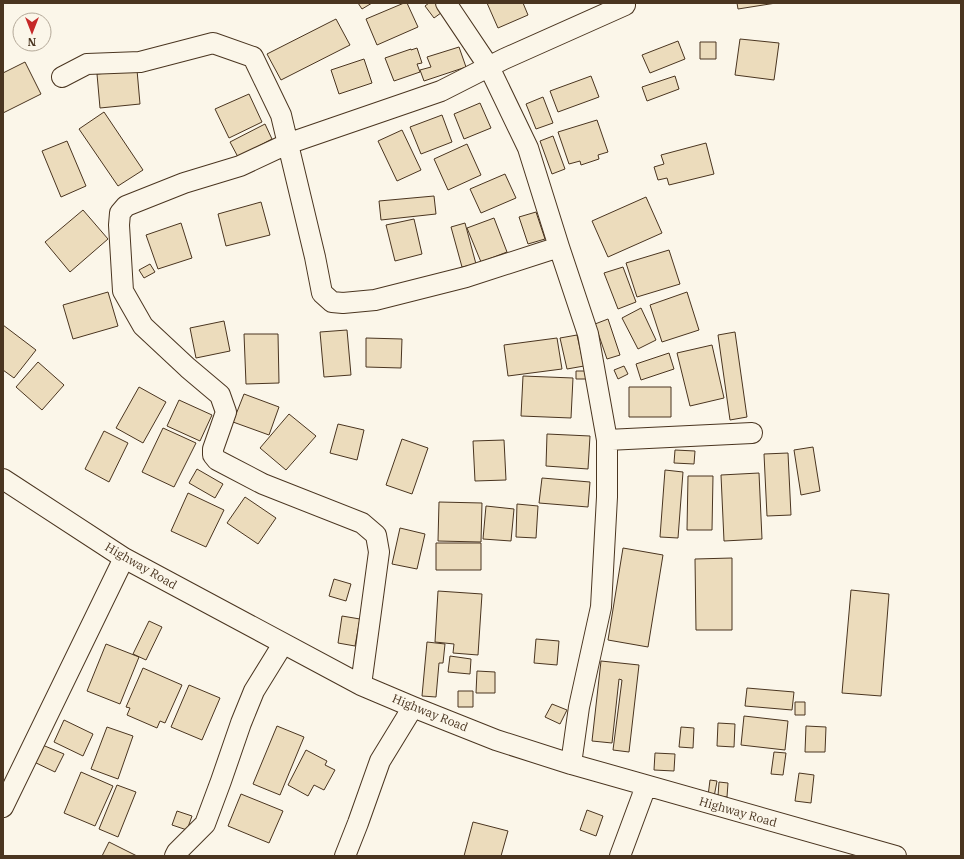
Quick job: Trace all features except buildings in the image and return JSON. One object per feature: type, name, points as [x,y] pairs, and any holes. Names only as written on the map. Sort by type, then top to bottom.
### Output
[{"type":"street","points":[[446,3],[490,67],[528,148],[588,334],[607,440],[607,497],[601,607],[579,707],[570,764]]},
{"type":"street","points":[[361,685],[378,552],[376,535],[362,523],[263,484],[217,460],[213,455],[213,449],[226,412],[220,394],[188,368],[143,326],[123,291],[119,225],[120,213],[126,206],[184,182],[240,166],[287,144],[441,91],[504,59],[625,5]]},
{"type":"street","points":[[62,77],[87,64],[140,62],[213,43],[254,57],[281,115],[315,257],[322,293],[332,302],[343,303],[375,300],[466,277],[559,247]]},
{"type":"street","points":[[607,440],[752,433]]},
{"type":"street","name":"Highway Road","points":[[3,479],[124,558],[361,685],[413,707],[496,740],[570,764],[896,856]]},
{"type":"street","points":[[3,807],[124,558]]},
{"type":"street","points":[[175,856],[177,852],[205,824],[254,690],[283,644]]},
{"type":"street","points":[[345,856],[380,762],[413,707]]},
{"type":"street","points":[[620,856],[646,786]]}]
